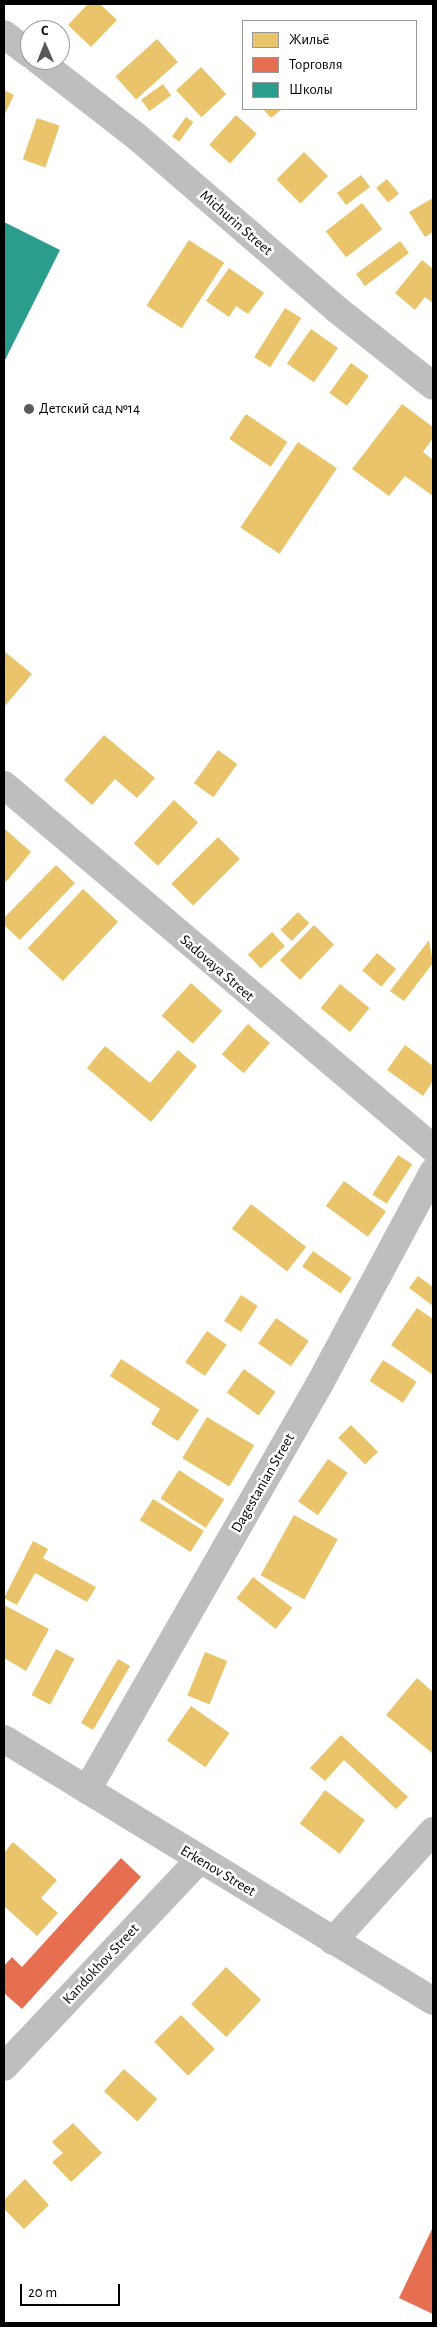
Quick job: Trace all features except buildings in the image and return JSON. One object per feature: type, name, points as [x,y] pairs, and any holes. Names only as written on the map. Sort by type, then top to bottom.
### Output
[{"type":"street","points":[[4,34],[20,46]]},
{"type":"street","name":"Michurin Street","points":[[51,70],[136,136],[335,308],[433,386]]},
{"type":"street","name":"Sadovaya Street","points":[[4,785],[433,1148]]},
{"type":"street","name":"Dagestanian Street","points":[[87,1790],[314,1394],[433,1172]]},
{"type":"street","name":"Erkenov Street","points":[[4,1739],[199,1860],[433,2001]]},
{"type":"street","points":[[333,1941],[433,1831]]},
{"type":"street","name":"Kandokhov Street","points":[[4,2067],[199,1860]]},
{"type":"place","name":"Детский сад №14","points":[[29,409]]}]
